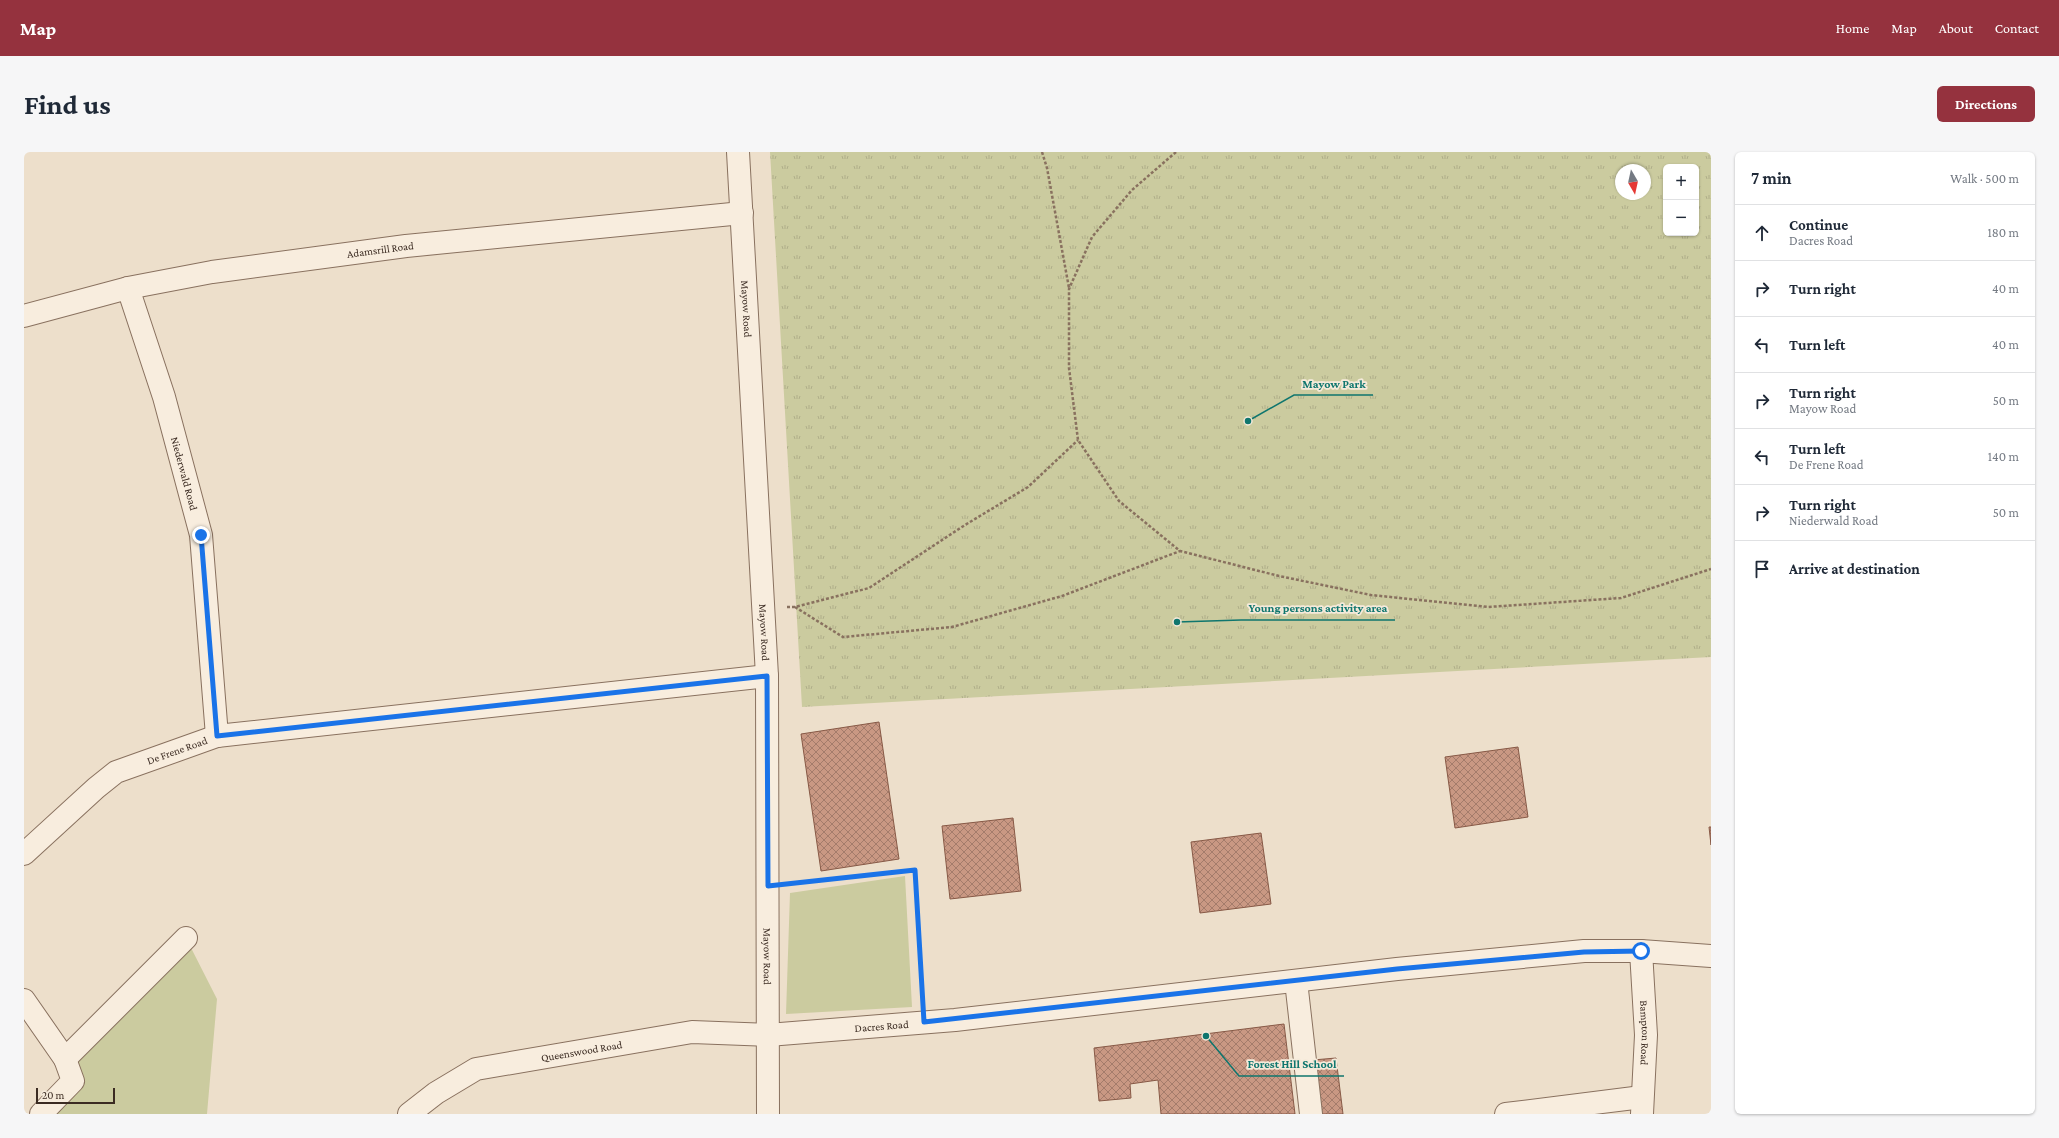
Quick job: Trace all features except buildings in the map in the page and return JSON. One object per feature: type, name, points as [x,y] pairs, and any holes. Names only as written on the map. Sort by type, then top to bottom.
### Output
[{"type":"street","name":"Mayow Road","points":[[738,152],[767,676],[768,1114]]},
{"type":"street","name":"Adamsrill Road","points":[[24,316],[128,288],[212,272],[406,246],[742,213]]},
{"type":"street","name":"Niederwald Road","points":[[128,288],[164,397],[201,535],[217,736]]},
{"type":"street","name":"De Frene Road","points":[[24,854],[96,788],[116,772],[217,736],[767,676]]},
{"type":"street","points":[[65,1059],[186,938]]},
{"type":"street","name":"Dacres Road","points":[[768,1035],[924,1022],[1296,981],[1584,952],[1641,951],[1711,956]]},
{"type":"street","name":"Bampton Road","points":[[1641,951],[1646,1035],[1642,1106]]},
{"type":"street","points":[[1296,981],[1312,1114]]},
{"type":"street","points":[[24,1000],[65,1059],[73,1081],[42,1114]]},
{"type":"street","name":"Queenswood Road","points":[[409,1114],[436,1094],[476,1069],[692,1032],[768,1035]]},
{"type":"street","points":[[1506,1114],[1642,1106]]},
{"type":"path","points":[[1042,152],[1047,168],[1069,289],[1069,368],[1078,440],[1119,501],[1180,551],[1279,576],[1371,594],[1488,607],[1621,598],[1711,569]]},
{"type":"path","points":[[1069,289],[1092,237],[1132,190],[1176,152]]},
{"type":"path","points":[[764,608],[795,607],[869,588],[965,525],[1028,487],[1078,440]]},
{"type":"path","points":[[795,607],[843,637],[952,627],[1062,596],[1180,551]]},
{"type":"path","points":[[768,886],[915,870],[924,1022]]},
{"type":"green space","points":[[770,152],[1711,152],[1711,657],[802,707]]},
{"type":"green space","points":[[905,876],[912,1007],[786,1014],[790,893]]},
{"type":"green space","points":[[186,938],[217,999],[207,1114],[42,1114],[73,1081],[65,1059]]},
{"type":"place","name":"Mayow Park","points":[[1248,421]]},
{"type":"place","name":"Young persons activity area","points":[[1177,622]]},
{"type":"place","name":"Forest Hill School","points":[[1206,1036]]},
{"type":"route","points":[[201,535],[217,736],[767,676],[768,886],[915,870],[924,1022],[955,1020],[1397,969],[1584,952],[1624,950],[1641,951]]}]
